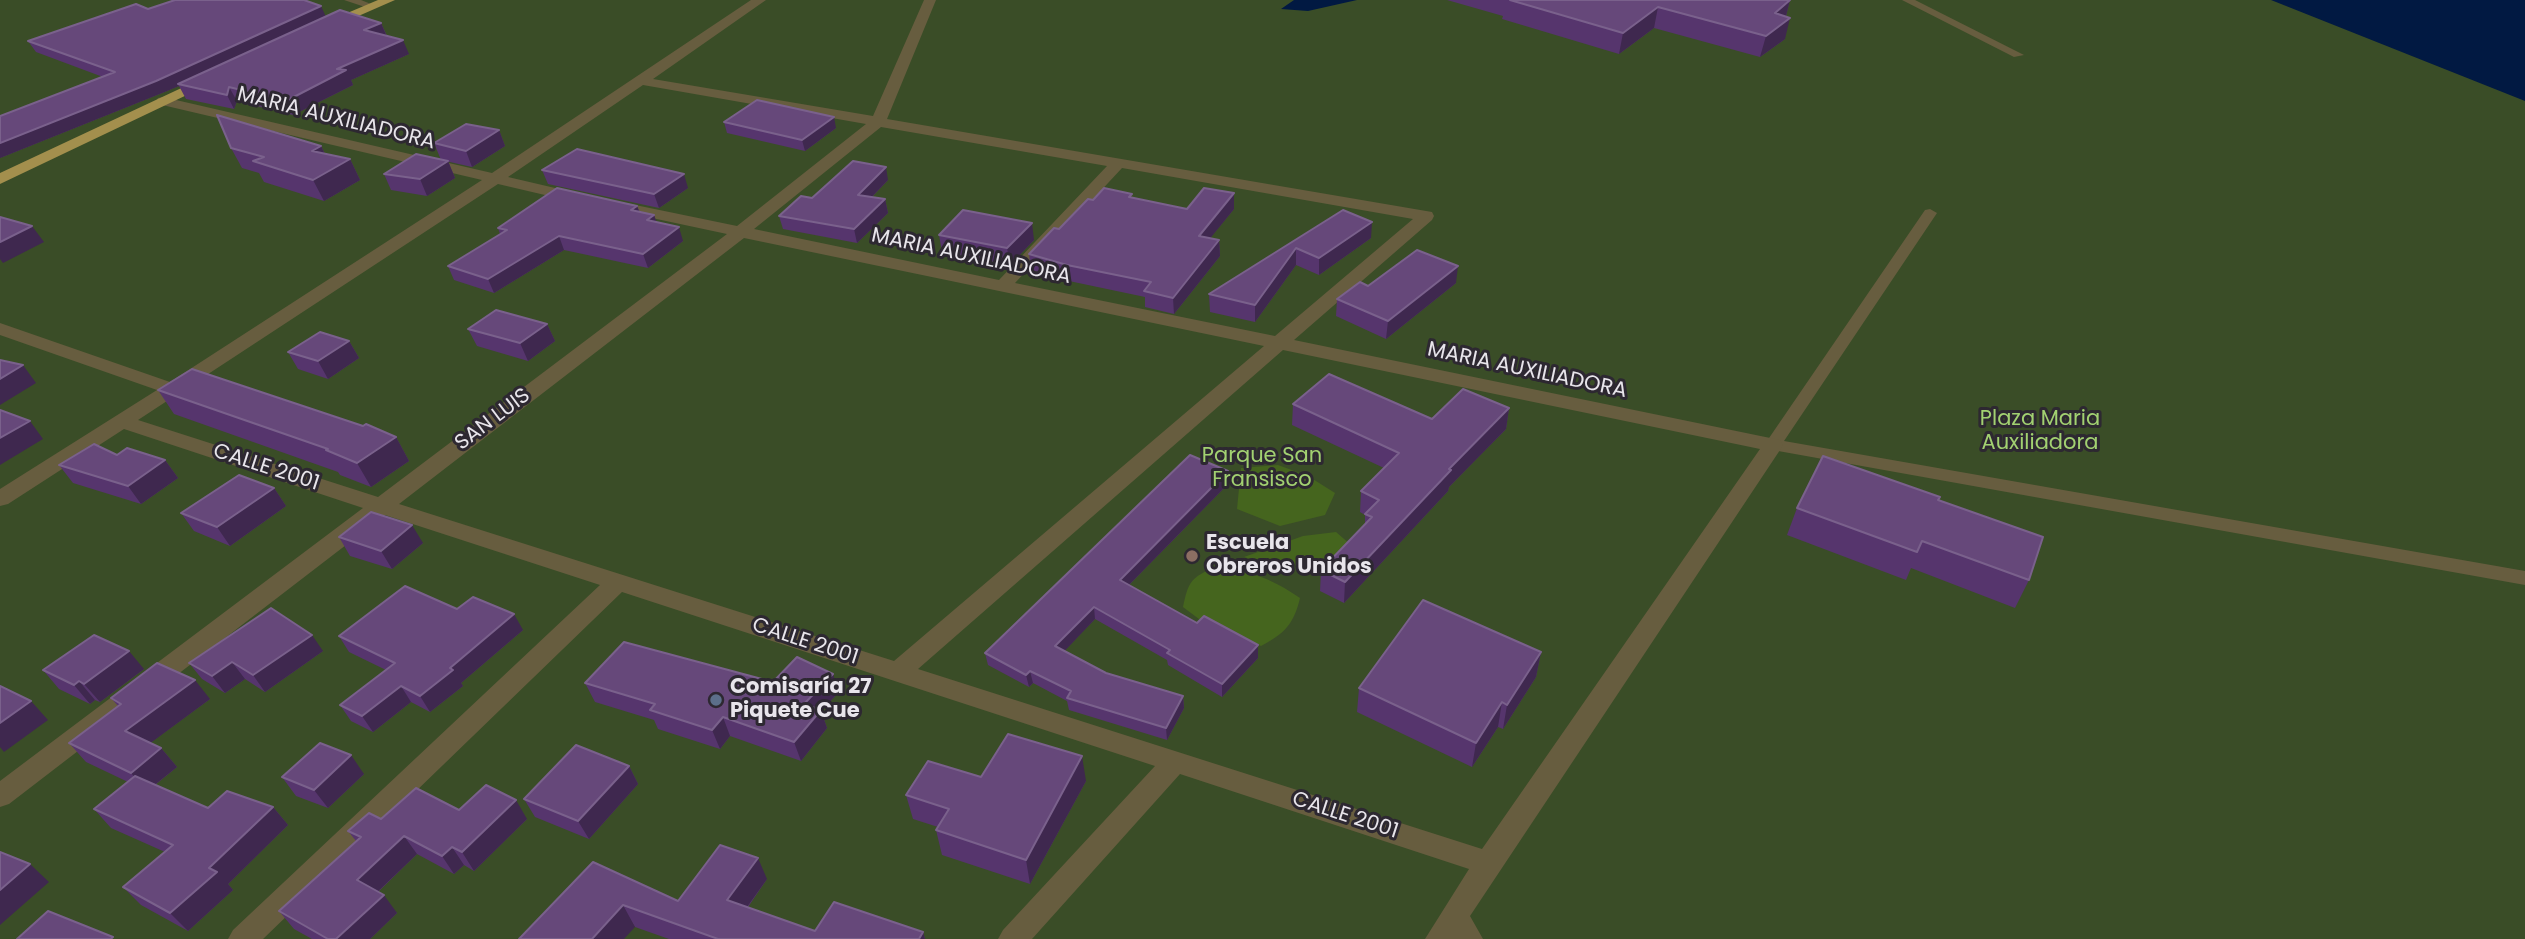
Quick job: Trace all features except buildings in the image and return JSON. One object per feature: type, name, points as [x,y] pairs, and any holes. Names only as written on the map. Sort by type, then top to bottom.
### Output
[{"type":"main road","points":[[314,30],[389,0]]},
{"type":"main road","points":[[0,179],[226,71]]},
{"type":"street","points":[[0,499],[642,81],[760,0]]},
{"type":"street","name":"SAN LUIS","points":[[0,796],[739,233],[878,122],[930,0]]},
{"type":"street","points":[[642,81],[1426,216],[898,672]]},
{"type":"street","name":"MARIA AUXILIADORA","points":[[163,101],[491,179],[739,233],[1773,445]]},
{"type":"street","points":[[1002,287],[1118,163]]},
{"type":"street","points":[[0,329],[172,389]]},
{"type":"street","name":"CALLE 2001","points":[[122,422],[1488,863]]},
{"type":"street","points":[[1454,932],[1488,863],[1773,445]]},
{"type":"street","points":[[243,939],[618,582]]},
{"type":"street","points":[[1013,939],[1175,762]]},
{"type":"lane","points":[[349,0],[371,6]]},
{"type":"lane","points":[[1907,0],[2018,55]]},
{"type":"lane","points":[[1930,213],[1773,445],[2525,578]]},
{"type":"green space","name":"Parque San Fransisco","points":[[0,0],[2450,0],[2525,46],[2525,939],[0,939]]},
{"type":"green space","points":[[1278,465],[1308,476],[1335,493],[1325,515],[1280,526],[1237,509],[1241,468]]},
{"type":"green space","points":[[1336,532],[1351,545],[1334,557],[1280,569],[1244,557],[1303,536]]},
{"type":"green space","points":[[1211,569],[1258,576],[1278,585],[1300,598],[1295,615],[1282,632],[1261,646],[1199,619],[1183,607],[1194,579]]},
{"type":"water","points":[[1294,0],[1357,0],[1308,11],[1281,9]]},
{"type":"water","points":[[2271,0],[2525,0],[2525,101]]},
{"type":"place","name":"Escuela Obreros Unidos","points":[[1192,556]]},
{"type":"place","name":"Comisaría 27 Piquete Cue","points":[[716,700]]},
{"type":"park label","name":"Plaza Maria Auxiliadora","points":[[2040,432]]}]
